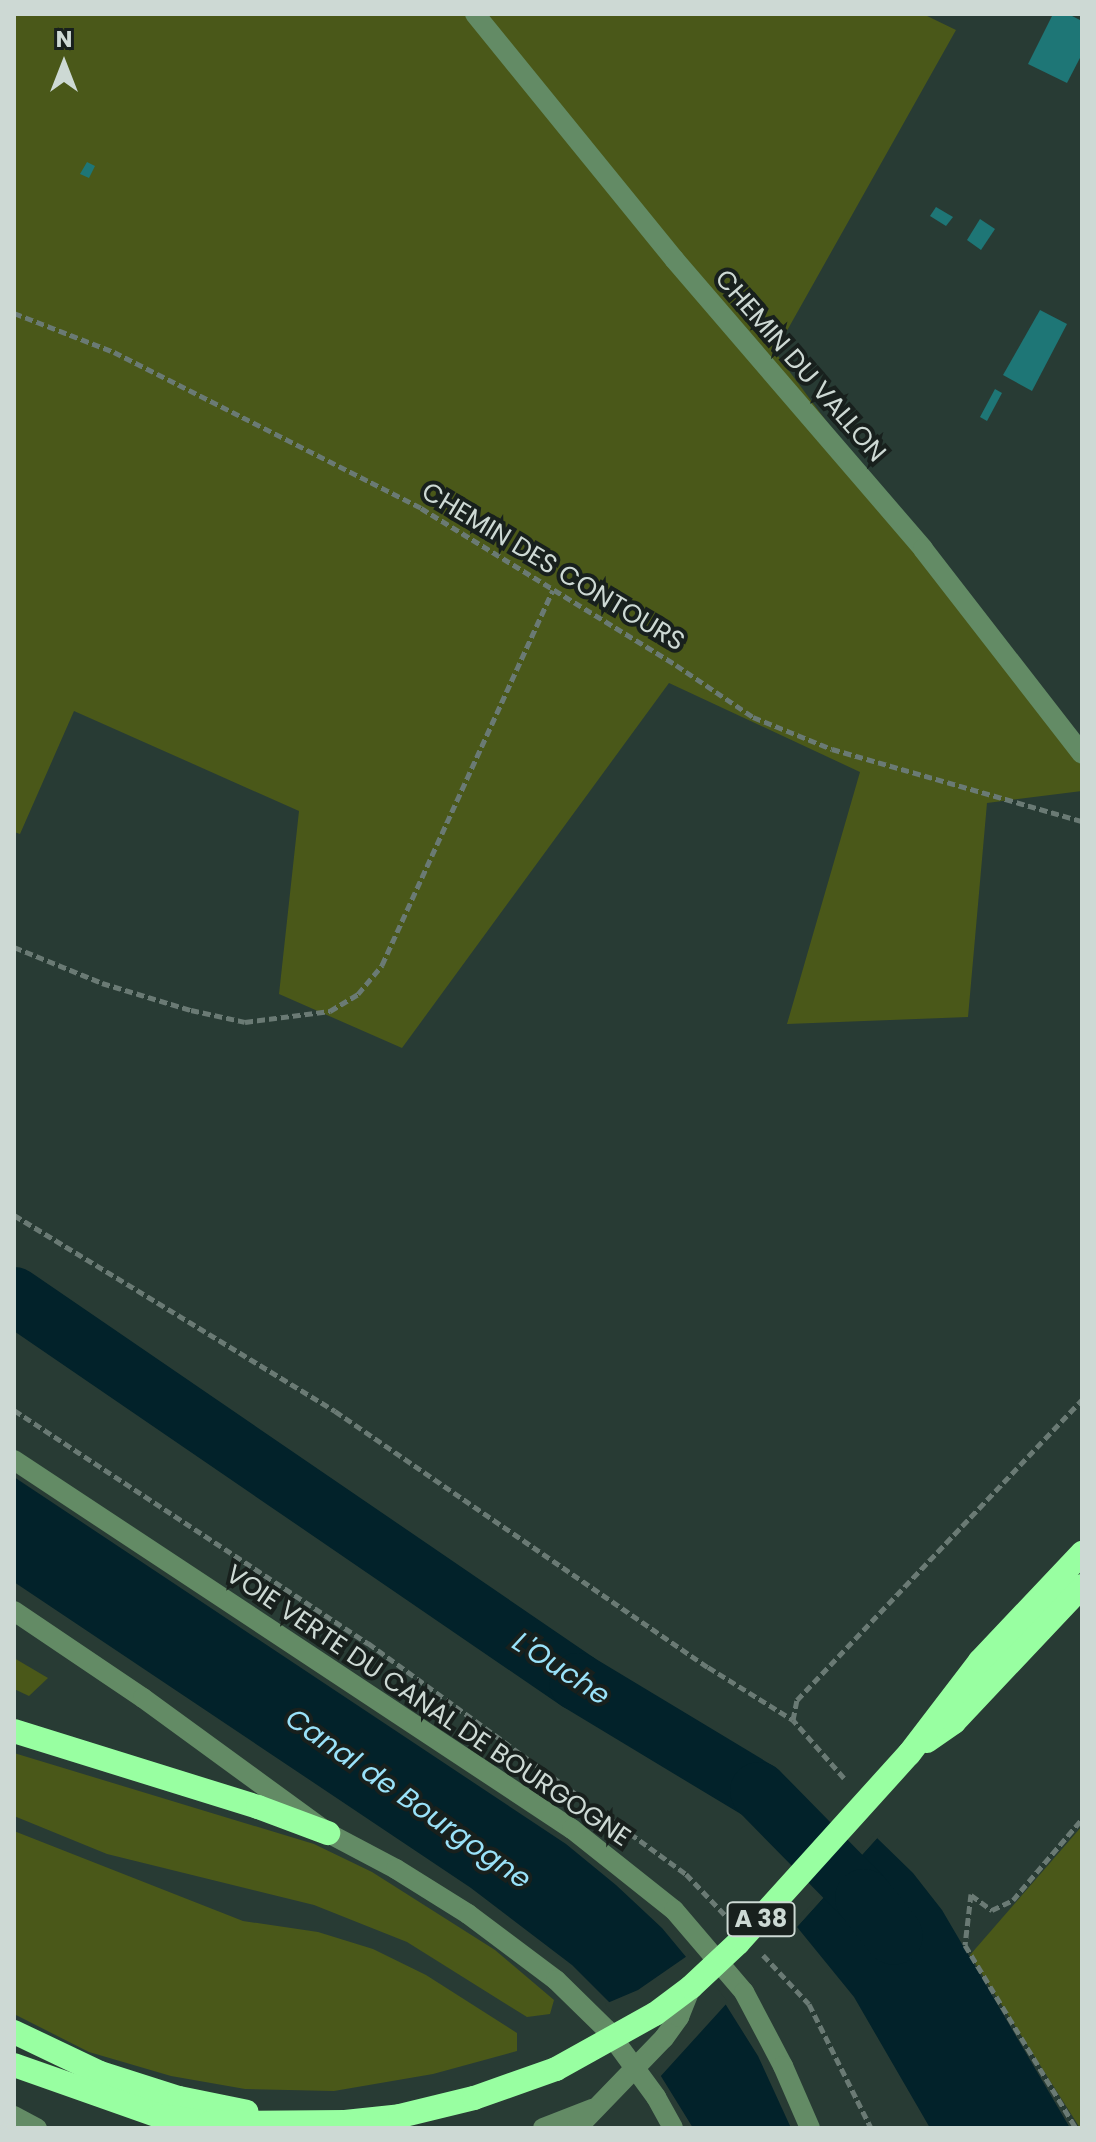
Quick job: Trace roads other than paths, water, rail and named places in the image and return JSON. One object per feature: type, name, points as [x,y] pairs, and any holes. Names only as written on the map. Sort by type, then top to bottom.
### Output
[{"type":"highway","name":"A 38","points":[[14,2065],[159,2116],[209,2123],[345,2122],[436,2109],[517,2084],[587,2053],[655,2014],[691,1987],[749,1932],[909,1754],[980,1661],[1082,1553]]},
{"type":"highway","name":"A 38","points":[[909,1754],[954,1722],[1082,1586]]},
{"type":"highway","points":[[14,1731],[258,1807],[328,1833]]},
{"type":"highway","name":"A 38","points":[[14,2032],[100,2073],[139,2086],[179,2098],[289,2121]]},
{"type":"street","name":"CHEMIN DU VALLON","points":[[475,14],[674,259],[923,549],[1082,754]]},
{"type":"street","name":"VOIE VERTE DU CANAL DE BOURGOGNE","points":[[14,1460],[572,1829],[674,1910],[744,1992],[783,2066],[810,2128]]},
{"type":"street","points":[[14,1611],[143,1698],[328,1833],[396,1869],[468,1914],[556,1980],[607,2030],[656,2097],[673,2128]]},
{"type":"street","points":[[577,2128],[664,2038],[679,2017],[691,1987]]},
{"type":"street","points":[[543,2128],[599,2106]]},
{"type":"street","points":[[14,2116],[37,2128]]},
{"type":"water","name":"Canal de Bourgogne","points":[[14,1477],[566,1844],[616,1885],[662,1928],[726,2005],[758,2056],[791,2128],[693,2128],[638,2039],[612,2005],[572,1965],[471,1888],[14,1582]]},
{"type":"water","points":[[877,1838],[913,1873],[942,1910],[1070,2128],[930,2128],[854,1997],[797,1927]]},
{"type":"waterway","name":"L'Ouche","points":[[14,1296],[578,1682],[759,1791],[864,1898],[894,1936]]}]
